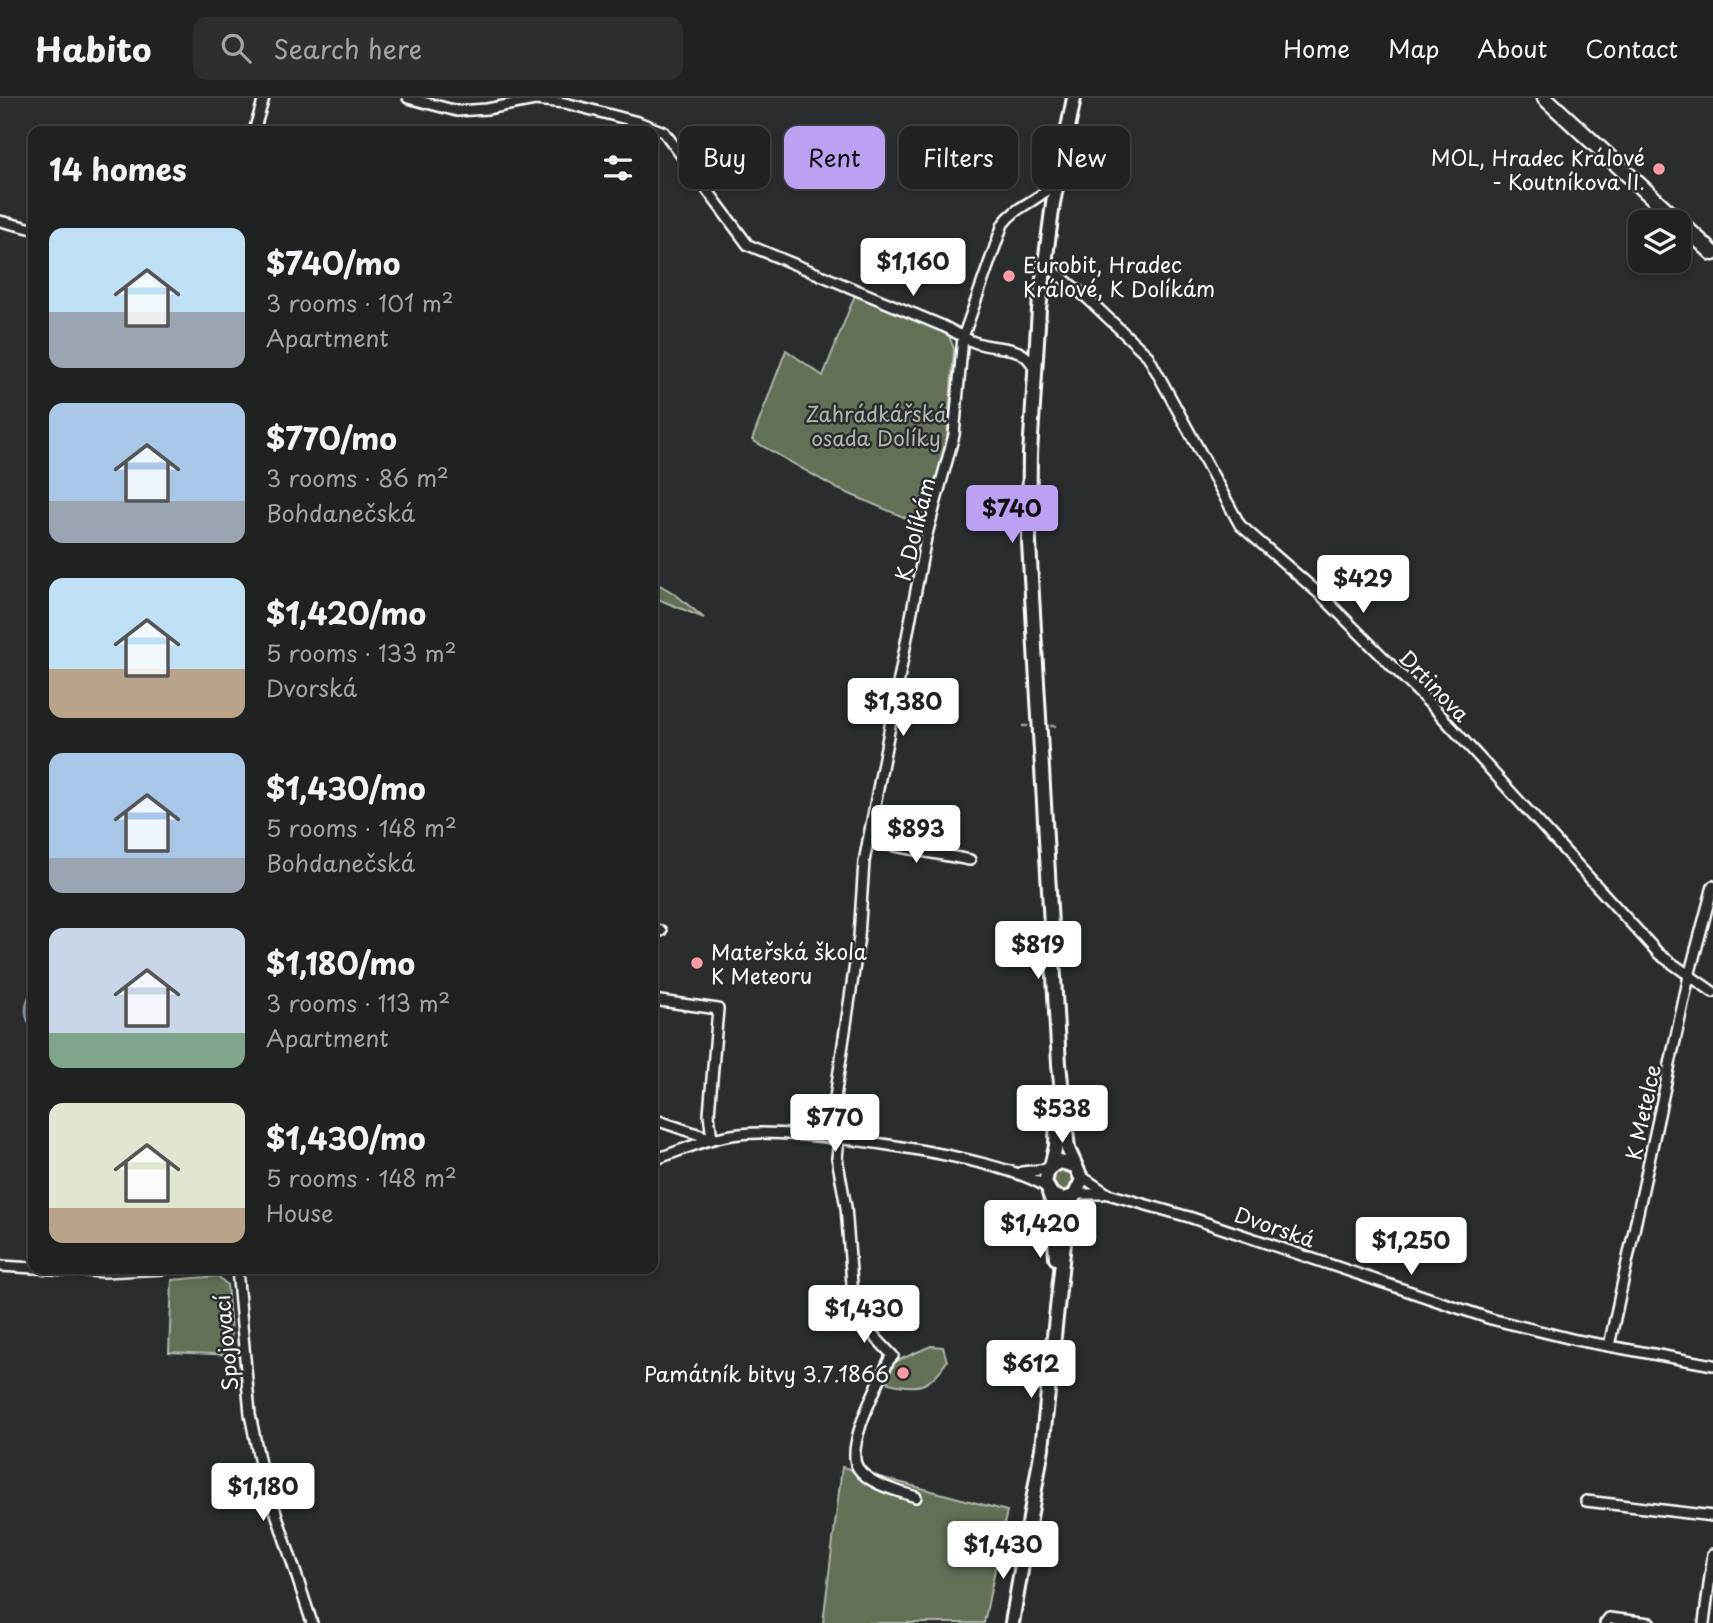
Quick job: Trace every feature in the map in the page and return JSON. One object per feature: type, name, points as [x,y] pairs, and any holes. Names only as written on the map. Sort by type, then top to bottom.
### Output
[{"type":"main road","points":[[1068,126],[1074,98]]},
{"type":"main road","points":[[1545,98],[1713,253]]},
{"type":"main road","points":[[1012,1623],[1034,1505],[1067,1215],[1081,1185],[1068,1149],[1059,1064],[1031,597],[1029,487],[1034,368],[1044,263],[1056,189]]},
{"type":"main road","points":[[1058,1300],[1055,1218],[1045,1179],[1056,1146],[1059,1064]]},
{"type":"main road","name":"Dvorská","points":[[1049,1168],[1060,1162],[1078,1171]]},
{"type":"main road","name":"Dvorská","points":[[1047,1189],[1063,1199],[1075,1195]]},
{"type":"street","points":[[256,126],[264,98]]},
{"type":"street","points":[[408,98],[457,111],[487,109],[535,100],[565,103],[648,126]]},
{"type":"street","points":[[658,130],[664,132],[748,245],[978,344],[1017,351],[1025,355],[1034,368]]},
{"type":"street","name":"K Dolíkám","points":[[916,1497],[868,1476],[855,1462],[855,1446],[864,1417],[893,1356],[863,1324],[854,1309],[846,1207],[834,1139],[868,841],[926,538],[954,435],[962,337],[1003,224],[1011,213],[1048,189]]},
{"type":"street","points":[[0,221],[28,228]]},
{"type":"street","name":"Drtinova","points":[[1044,263],[1087,298],[1148,356],[1240,525],[1323,597],[1435,709],[1659,954],[1713,992]]},
{"type":"street","points":[[868,841],[970,860]]},
{"type":"street","name":"K Metelce","points":[[1609,1346],[1689,976],[1713,886]]},
{"type":"street","points":[[658,1001],[718,1009],[709,1114],[712,1139],[658,1121]]},
{"type":"street","name":"Dvorská","points":[[658,1158],[712,1139],[774,1132],[972,1161],[1017,1172],[1047,1189]]},
{"type":"street","name":"Dvorská","points":[[1017,1172],[1049,1168]]},
{"type":"street","name":"Dvorská","points":[[1078,1171],[1108,1194]]},
{"type":"street","name":"Dvorská","points":[[1075,1195],[1108,1194],[1189,1217],[1491,1319],[1609,1346],[1713,1365]]},
{"type":"street","points":[[0,1266],[28,1268]]},
{"type":"street","name":"Spojovací","points":[[237,1274],[250,1414],[273,1509],[312,1623]]},
{"type":"street","points":[[1586,1501],[1713,1516]]},
{"type":"street","points":[[1704,1623],[1713,1555]]},
{"type":"street","points":[[1607,1620],[1650,1623]]},
{"type":"green space","name":"Zahrádkářská osada Dolíky","points":[[855,295],[948,333],[954,349],[947,443],[922,525],[838,489],[752,440],[786,350],[823,376]]},
{"type":"green space","points":[[658,584],[675,594],[704,618],[658,599]]},
{"type":"green space","points":[[1065,1169],[1073,1172],[1076,1180],[1073,1188],[1065,1191],[1057,1188],[1054,1180],[1057,1172]]},
{"type":"green space","points":[[218,1276],[227,1285],[233,1355],[169,1352],[172,1280]]},
{"type":"green space","points":[[931,1346],[943,1347],[947,1361],[935,1377],[916,1386],[889,1383],[886,1376],[892,1363]]},
{"type":"green space","points":[[842,1467],[1007,1511],[984,1623],[823,1623]]},
{"type":"place","name":"MOL, Hradec Králové - Koutníkova II.","points":[[1659,169]]},
{"type":"place","name":"Eurobit, Hradec Králové, K Dolíkám","points":[[1009,276]]},
{"type":"place","name":"Mateřská škola K Meteoru","points":[[697,963]]},
{"type":"place","name":"Památník bitvy 3.7.1866","points":[[903,1373]]}]
